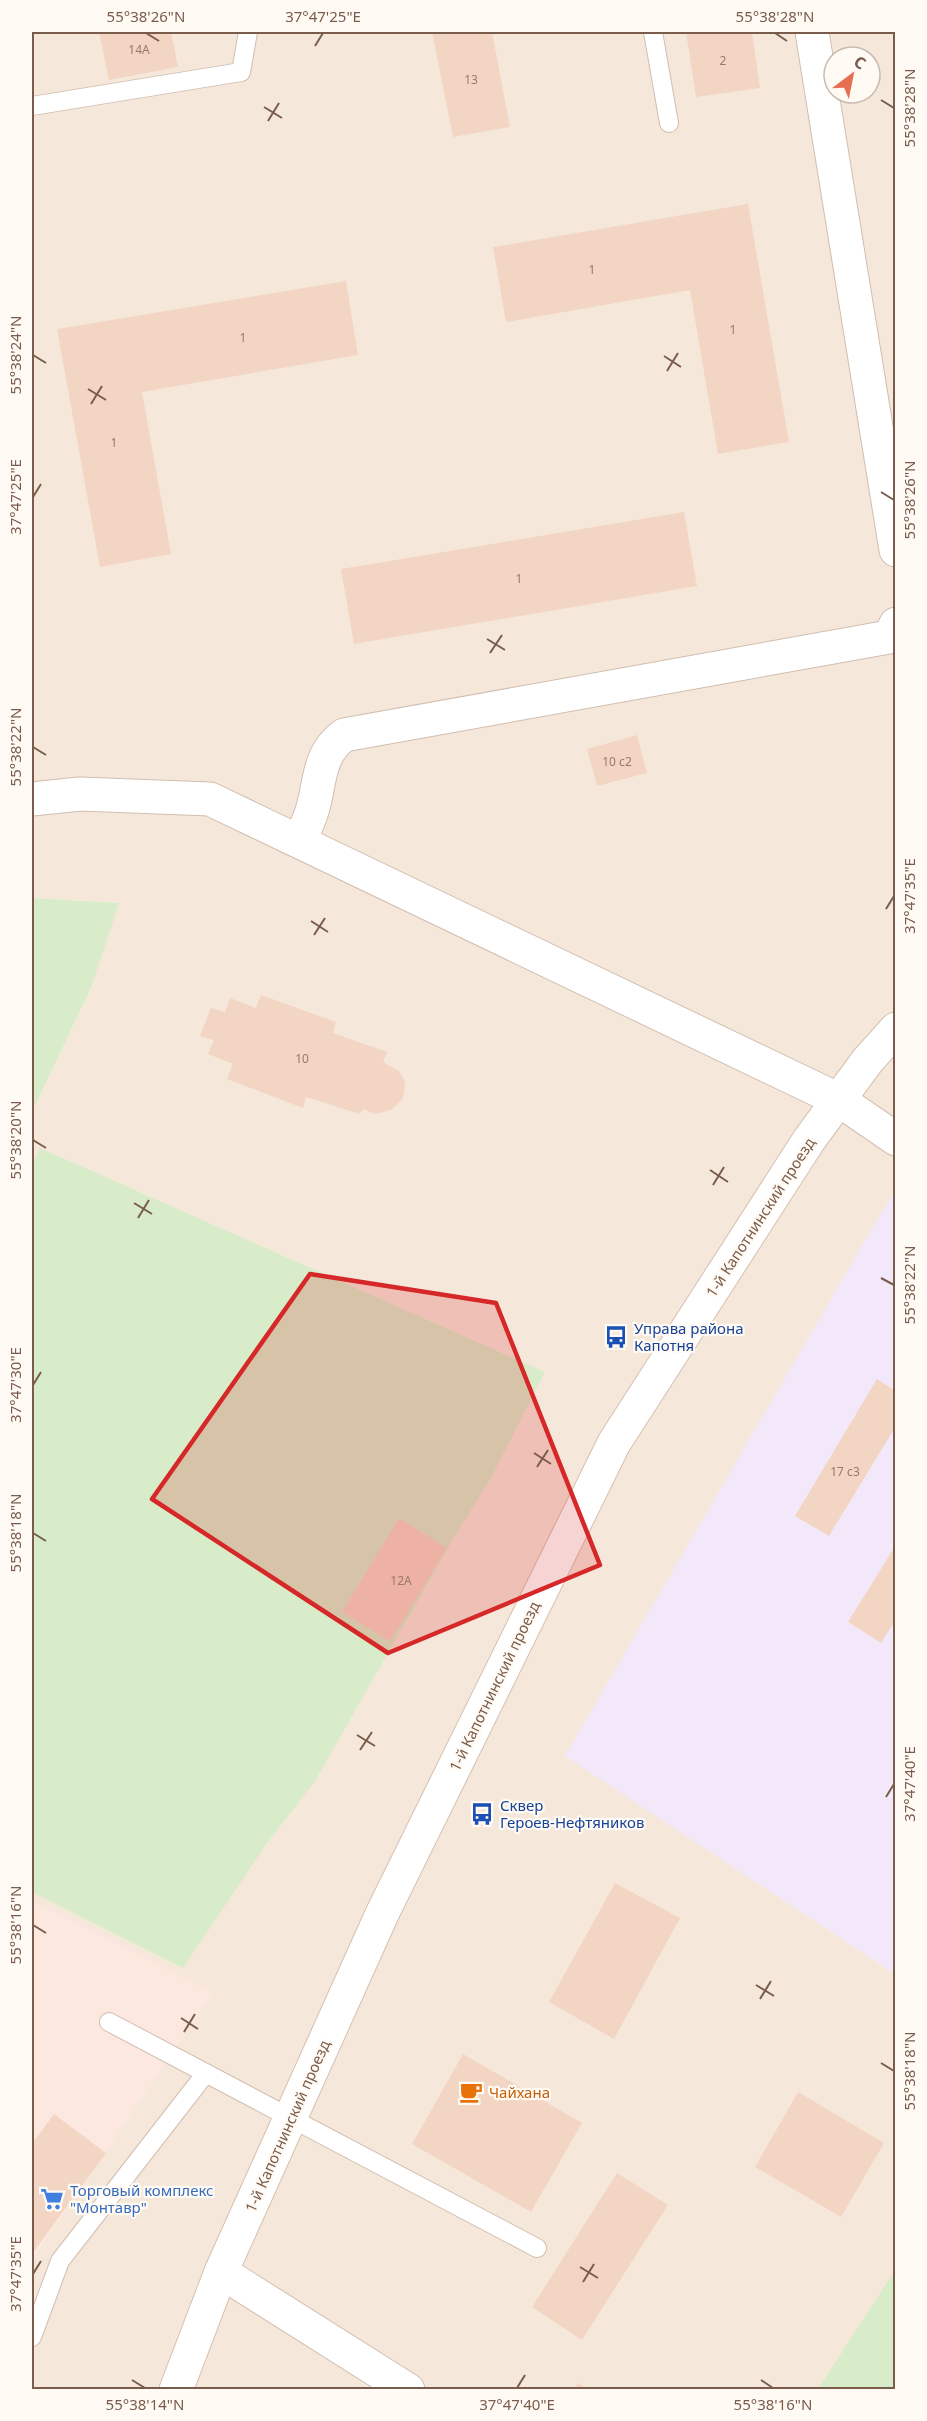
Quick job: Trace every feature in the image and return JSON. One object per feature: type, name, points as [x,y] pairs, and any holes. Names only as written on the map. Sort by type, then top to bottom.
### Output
[{"type":"street","points":[[812,32],[890,475],[896,550]]},
{"type":"street","points":[[299,842],[312,811],[325,755],[331,745],[344,735],[889,637],[896,624]]},
{"type":"street","points":[[32,798],[80,794],[210,799],[839,1100],[896,1139]]},
{"type":"street","name":"1-й Капотнинский проезд","points":[[176,2390],[221,2272],[382,1914],[614,1443],[798,1157],[868,1060],[896,1029]]},
{"type":"street","points":[[221,2272],[408,2390]]},
{"type":"lane","points":[[32,106],[242,72],[248,32]]},
{"type":"lane","points":[[653,32],[669,123]]},
{"type":"lane","points":[[110,2022],[537,2248]]},
{"type":"lane","points":[[32,2337],[60,2261],[206,2073]]},
{"type":"highlighted area","points":[[310,1274],[496,1303],[600,1565],[388,1653],[152,1499]]},
{"type":"shaded area","points":[[32,32],[895,32],[895,2389],[32,2389],[32,1112],[91,988],[118,903],[32,898]]},
{"type":"shaded area","points":[[895,1189],[895,1974],[565,1756]]},
{"type":"shaded area","points":[[32,1901],[213,1993],[32,2260]]},
{"type":"green space","points":[[32,898],[119,903],[91,988],[32,1112]]},
{"type":"green space","points":[[40,1148],[545,1372],[491,1478],[453,1539],[315,1781],[265,1846],[183,1968],[32,1892],[32,1165]]},
{"type":"green space","points":[[895,2270],[895,2389],[818,2389]]},
{"type":"building","points":[[99,32],[171,32],[178,67],[109,80]]},
{"type":"building","points":[[432,32],[492,32],[510,127],[453,137]]},
{"type":"building","points":[[686,32],[752,32],[760,88],[696,97]]},
{"type":"building","points":[[748,204],[789,442],[718,454],[690,290],[506,322],[493,247]]},
{"type":"building","points":[[346,281],[358,355],[142,392],[171,554],[100,567],[57,329]]},
{"type":"building","points":[[684,512],[697,586],[354,644],[341,569]]},
{"type":"building","points":[[637,735],[647,773],[597,786],[587,749]]},
{"type":"building","points":[[261,995],[336,1022],[333,1033],[387,1052],[383,1062],[399,1071],[405,1082],[403,1099],[391,1110],[375,1114],[363,1109],[360,1114],[306,1097],[303,1108],[227,1079],[233,1064],[208,1054],[214,1040],[200,1036],[211,1008],[225,1012],[230,998],[256,1008]]},
{"type":"building","points":[[877,1379],[896,1391],[896,1426],[829,1536],[795,1516]]},
{"type":"building","points":[[399,1518],[447,1548],[390,1641],[342,1612]]},
{"type":"building","points":[[894,1548],[896,1550],[896,1619],[881,1643],[848,1622]]},
{"type":"building","points":[[615,1883],[680,1918],[614,2039],[549,2002]]},
{"type":"building","points":[[463,2054],[582,2123],[531,2212],[412,2144]]},
{"type":"building","points":[[798,2092],[884,2143],[841,2217],[755,2167]]},
{"type":"building","name":"Торговый комплекс \"Монтавр\"","points":[[54,2114],[106,2153],[32,2254],[32,2144]]},
{"type":"building","points":[[617,2173],[668,2205],[582,2340],[532,2307]]},
{"type":"building","points":[[578,2383],[588,2390],[574,2390]]},
{"type":"place","name":"Управа района Капотня","points":[[616,1337]]},
{"type":"place","name":"Сквер Героев-Нефтяников","points":[[482,1814]]},
{"type":"place","name":"Чайхана","points":[[471,2092]]},
{"type":"place","name":"Торговый комплекс \"Монтавр\"","points":[[52,2199]]}]
